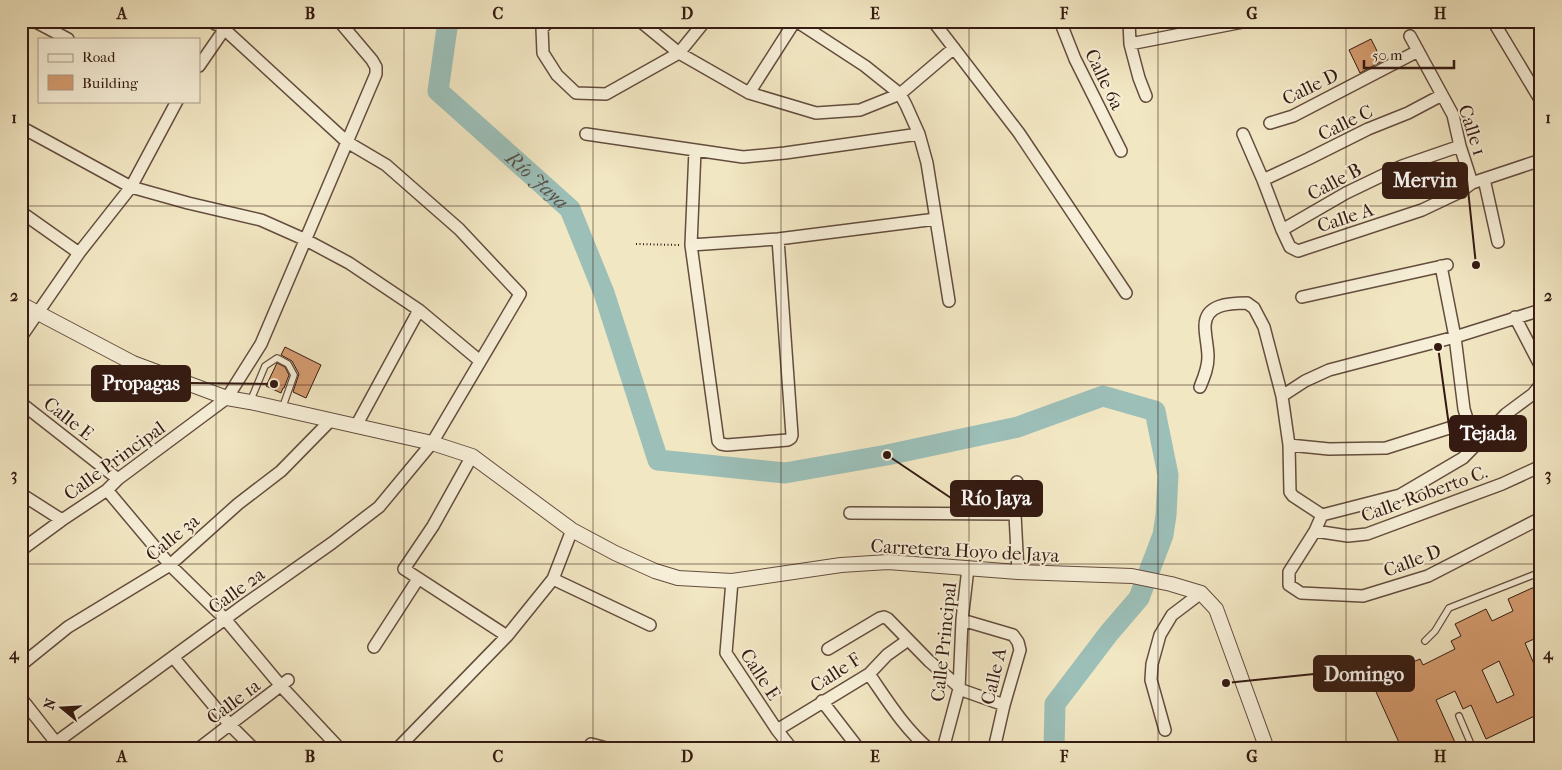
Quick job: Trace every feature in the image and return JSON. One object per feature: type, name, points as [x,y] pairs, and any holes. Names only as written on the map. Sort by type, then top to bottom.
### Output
[{"type":"street","points":[[34,21],[66,38]]},
{"type":"street","points":[[210,21],[226,25],[347,142]]},
{"type":"street","points":[[227,398],[261,344],[376,74],[376,66],[372,60],[339,21]]},
{"type":"street","points":[[550,21],[542,28],[543,53],[557,75],[576,93],[606,94],[679,53],[706,21]]},
{"type":"street","points":[[640,21],[679,53],[749,93],[816,113],[860,110],[900,94],[954,48]]},
{"type":"street","points":[[749,93],[795,21],[866,66],[900,94],[919,134],[926,163],[949,301]]},
{"type":"street","points":[[933,21],[1018,132],[1126,293]]},
{"type":"street","name":"Calle 6a","points":[[1060,21],[1075,58],[1121,151]]},
{"type":"street","points":[[1129,21],[1130,44],[1146,96]]},
{"type":"street","points":[[1130,44],[1191,26],[1248,21]]},
{"type":"street","points":[[1493,21],[1540,99]]},
{"type":"street","points":[[200,64],[226,25]]},
{"type":"street","name":"Calle 1","points":[[1410,36],[1453,115],[1472,184]]},
{"type":"street","name":"Calle D","points":[[1270,123],[1293,116],[1418,51]]},
{"type":"street","name":"Calle C","points":[[1263,180],[1308,160],[1368,129],[1408,113],[1442,95]]},
{"type":"street","points":[[21,336],[79,253],[131,187],[176,102]]},
{"type":"street","points":[[21,127],[131,187],[261,220],[306,240],[349,263],[419,310],[480,361]]},
{"type":"street","points":[[586,134],[743,157],[919,134]]},
{"type":"street","points":[[1243,134],[1282,230]]},
{"type":"street","name":"Calle 2a","points":[[54,747],[173,657],[379,507],[432,443],[520,294],[459,230],[386,165],[347,142]]},
{"type":"street","name":"Calle B","points":[[1282,230],[1354,189],[1402,166],[1460,146]]},
{"type":"street","points":[[695,150],[691,245],[718,441],[721,444],[788,440],[792,435],[778,240]]},
{"type":"street","name":"Calle A","points":[[1282,230],[1290,247],[1298,251],[1422,210],[1460,192],[1472,184],[1541,160]]},
{"type":"street","name":"Calle 1","points":[[1484,179],[1498,242]]},
{"type":"street","points":[[21,212],[79,253]]},
{"type":"street","points":[[691,245],[778,240],[936,219]]},
{"type":"street","points":[[1302,297],[1445,265],[1464,409],[1468,422],[1479,443]]},
{"type":"street","points":[[1200,387],[1208,360],[1205,326],[1207,314],[1221,306],[1246,303],[1254,308],[1264,327],[1282,396],[1290,445],[1290,492],[1322,515],[1400,495],[1463,458],[1506,414],[1537,398],[1541,384]]},
{"type":"street","name":"Carretera Hoyo de Jaya","points":[[21,304],[36,314],[133,363],[227,398],[432,443],[472,456],[572,530],[615,553],[655,571],[678,578],[732,581],[841,565],[888,562],[1018,572],[1132,576],[1171,584],[1200,593]]},
{"type":"street","points":[[356,426],[419,310]]},
{"type":"street","points":[[1282,396],[1305,381],[1329,370],[1454,337],[1541,310]]},
{"type":"street","points":[[1515,318],[1541,367]]},
{"type":"street","name":"Calle Principal","points":[[21,550],[107,490],[118,479],[227,398]]},
{"type":"street","name":"Calle E","points":[[21,403],[118,479]]},
{"type":"street","name":"Calle 3a","points":[[21,665],[68,627],[170,565],[238,504],[281,471],[332,420]]},
{"type":"street","points":[[1290,445],[1329,449],[1386,448],[1468,422]]},
{"type":"street","points":[[472,456],[433,526],[405,567],[405,571],[508,636]]},
{"type":"street","name":"Calle Roberto C.","points":[[1315,531],[1348,536],[1367,534],[1502,484],[1541,466]]},
{"type":"street","points":[[1017,482],[1015,514],[1018,572]]},
{"type":"street","points":[[107,490],[170,565],[225,619],[284,683],[340,749]]},
{"type":"street","points":[[21,494],[62,520]]},
{"type":"street","points":[[850,513],[1015,514]]},
{"type":"street","points":[[1315,531],[1322,515]]},
{"type":"street","name":"Calle D","points":[[1315,531],[1289,572],[1289,585],[1301,593],[1363,596],[1428,576],[1541,518]]},
{"type":"street","points":[[397,749],[508,636],[553,579],[572,530]]},
{"type":"street","name":"Calle Principal","points":[[944,749],[959,688],[962,620],[968,568]]},
{"type":"street","points":[[374,646],[418,579]]},
{"type":"street","points":[[553,579],[650,625]]},
{"type":"street","name":"Calle E","points":[[732,581],[726,653],[777,730],[792,749]]},
{"type":"street","points":[[1165,730],[1151,680],[1152,664],[1160,635],[1172,615],[1200,593],[1216,609],[1267,749]]},
{"type":"street","points":[[828,649],[884,617],[959,688],[1004,705]]},
{"type":"street","name":"Calle A","points":[[962,620],[1013,634],[1020,650],[1004,705],[994,749]]},
{"type":"street","name":"Calle F","points":[[777,730],[869,674],[887,655],[908,640]]},
{"type":"street","points":[[173,657],[230,725],[254,749]]},
{"type":"street","points":[[869,674],[894,711],[921,743],[929,749]]},
{"type":"street","name":"Calle 1a","points":[[198,749],[284,683]]},
{"type":"street","points":[[21,698],[54,747]]},
{"type":"street","points":[[822,701],[859,749]]},
{"type":"street","points":[[591,744],[610,749]]},
{"type":"lane","points":[[250,402],[265,366],[277,358],[288,364],[294,375],[282,409]]},
{"type":"lane","points":[[1425,641],[1449,608],[1541,572]]},
{"type":"lane","points":[[1459,716],[1473,749]]},
{"type":"lane","points":[[1530,749],[1541,744]]},
{"type":"path","points":[[636,244],[691,245]]},
{"type":"building","points":[[1371,39],[1382,61],[1360,73],[1349,50]]},
{"type":"building","points":[[285,347],[321,365],[306,398],[293,392],[299,374],[292,361],[281,355]]},
{"type":"building","points":[[277,363],[285,367],[289,375],[281,393],[266,386]]},
{"type":"building","points":[[1541,584],[1541,636],[1525,643],[1541,680],[1541,713],[1486,739],[1471,705],[1463,709],[1455,691],[1436,700],[1458,749],[1402,749],[1372,683],[1394,673],[1390,665],[1403,659],[1406,665],[1420,659],[1423,665],[1455,649],[1451,641],[1461,636],[1455,624],[1486,609],[1492,621],[1513,611],[1508,599]],"holes":[[[1499,661],[1514,695],[1497,703],[1482,670]]]},
{"type":"waterway","name":"Río Jaya","points":[[448,21],[438,91],[570,209],[604,293],[658,460],[785,473],[887,455],[1018,427],[1103,396],[1155,411],[1168,475],[1163,535],[1139,598],[1109,633],[1055,704],[1054,749]]},
{"type":"place","name":"Mervin","points":[[1476,265]]},
{"type":"place","name":"Tejada","points":[[1438,347]]},
{"type":"place","name":"Propagas","points":[[274,384]]},
{"type":"place","name":"Río Jaya","points":[[887,455]]},
{"type":"place","name":"Domingo","points":[[1226,683]]}]
